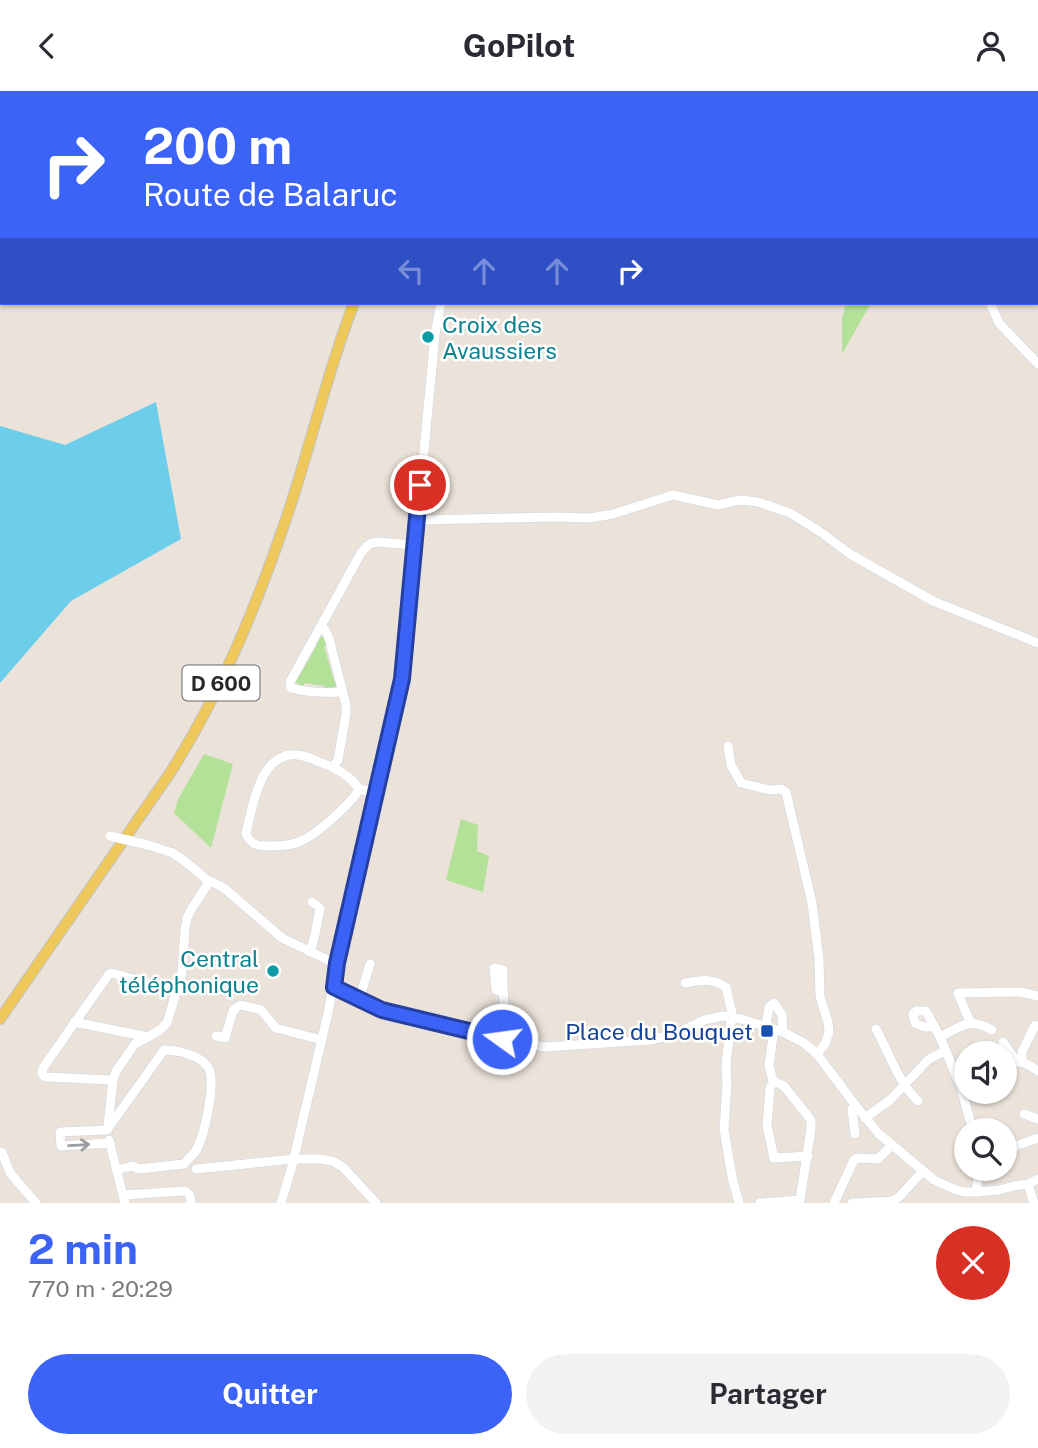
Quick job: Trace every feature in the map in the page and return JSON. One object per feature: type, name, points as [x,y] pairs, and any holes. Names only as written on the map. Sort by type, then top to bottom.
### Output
[{"type":"main road","name":"D 600","points":[[0,1019],[170,772],[217,690],[257,598],[278,541],[332,364],[353,305]]},
{"type":"street","points":[[281,1203],[322,1040],[402,679],[432,366],[441,305]]},
{"type":"street","points":[[991,305],[999,323],[1038,364]]},
{"type":"street","points":[[417,520],[590,518],[613,514],[673,495],[718,505],[740,500],[758,502],[790,513],[850,554],[925,597],[1038,643]]},
{"type":"street","points":[[342,692],[314,692],[291,688],[290,682],[361,553],[372,543],[378,542],[414,545]]},
{"type":"street","points":[[321,626],[329,638],[346,705],[345,727],[338,760],[333,767]]},
{"type":"street","points":[[728,746],[731,765],[741,783],[786,792],[812,903],[821,996],[828,1022],[829,1032],[825,1044],[817,1054]]},
{"type":"street","points":[[359,789],[330,820],[313,835],[298,843],[255,845],[246,833],[260,783],[270,764],[285,756],[299,755],[333,767],[359,789],[376,793]]},
{"type":"street","points":[[110,836],[173,853],[210,881],[224,888],[282,939],[337,963]]},
{"type":"street","points":[[191,1203],[190,1195],[186,1191],[124,1199],[107,1129],[116,1071],[135,1044],[167,1023],[181,972],[187,918],[210,881]]},
{"type":"street","points":[[310,952],[320,908],[312,902]]},
{"type":"street","points":[[359,1000],[370,964]]},
{"type":"street","points":[[113,1080],[46,1077],[42,1073],[74,1023],[112,973],[177,992]]},
{"type":"street","points":[[685,983],[716,981],[726,987],[730,997],[732,1017],[726,1063],[724,1129],[739,1203]]},
{"type":"street","points":[[334,987],[382,1010],[545,1047],[650,1040],[673,1035],[704,1020],[732,1017],[774,1029],[804,1043],[817,1054],[865,1118],[934,1180],[954,1189],[976,1192],[1028,1184],[1038,1179]]},
{"type":"street","points":[[502,992],[505,997],[502,1039]]},
{"type":"street","points":[[970,1022],[958,993],[1020,992],[1038,996]]},
{"type":"street","points":[[216,1035],[225,1038],[233,1011],[241,1005],[261,1010],[276,1028],[322,1040]]},
{"type":"street","points":[[940,1037],[970,1022],[992,1030]]},
{"type":"street","points":[[74,1023],[148,1037]]},
{"type":"street","points":[[934,1027],[954,1067]]},
{"type":"street","points":[[774,1029],[769,1066],[773,1081],[767,1126],[774,1159],[808,1156]]},
{"type":"street","points":[[876,1029],[904,1086],[918,1101]]},
{"type":"street","points":[[1019,1061],[1036,1030]]},
{"type":"street","points":[[110,1143],[61,1146],[60,1132],[107,1129],[164,1049],[189,1054],[208,1067],[211,1099],[195,1151],[181,1165],[139,1168],[113,1154]]},
{"type":"street","points":[[865,1118],[890,1100],[929,1059],[945,1051]]},
{"type":"street","points":[[1017,1059],[1038,1072]]},
{"type":"street","points":[[760,1203],[803,1201],[811,1129],[811,1120],[784,1086],[773,1081]]},
{"type":"street","points":[[110,1103],[124,1106]]},
{"type":"street","points":[[855,1134],[852,1109],[856,1106]]},
{"type":"street","points":[[1024,1114],[1038,1119]]},
{"type":"street","points":[[1017,1145],[1038,1138]]},
{"type":"street","points":[[834,1203],[854,1160],[878,1159],[892,1145]]},
{"type":"street","points":[[2,1152],[10,1173],[36,1203]]},
{"type":"street","points":[[196,1169],[294,1159],[332,1161],[343,1167],[376,1203]]},
{"type":"street","points":[[116,1170],[132,1166]]},
{"type":"street","points":[[852,1203],[893,1202],[922,1172]]},
{"type":"street","points":[[976,1192],[977,1181]]},
{"type":"street","points":[[1028,1184],[1034,1203]]},
{"type":"green space","points":[[846,305],[870,305],[842,354],[842,319]]},
{"type":"green space","points":[[318,636],[324,637],[327,645],[324,646],[334,681],[338,682],[335,688],[305,683],[303,687],[296,682],[296,673],[300,675],[317,645],[314,642]]},
{"type":"green space","points":[[204,754],[233,764],[211,848],[174,813],[178,799]]},
{"type":"green space","points":[[461,819],[478,825],[477,851],[489,856],[483,892],[446,880]]},
{"type":"water","points":[[156,402],[181,539],[71,601],[0,683],[0,426],[65,445]]},
{"type":"place","name":"Croix des Avaussiers","points":[[428,337]]},
{"type":"place","name":"Central téléphonique","points":[[273,971]]},
{"type":"place","name":"Place du Bouquet","points":[[767,1031]]},
{"type":"route","points":[[420,485],[402,679],[337,963],[334,987],[382,1010],[502,1039]]}]
